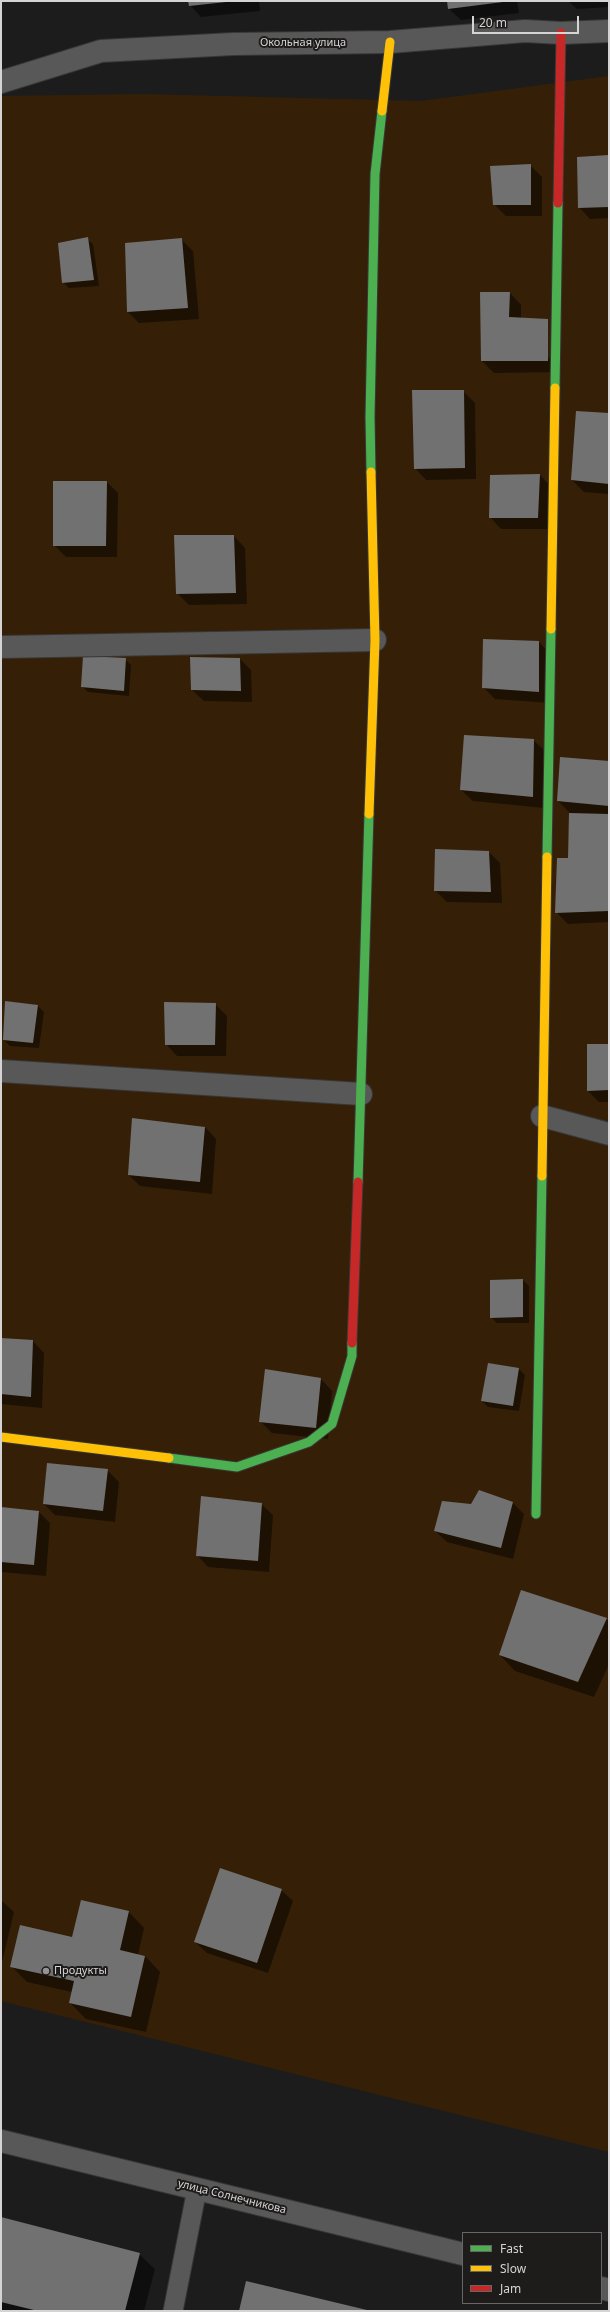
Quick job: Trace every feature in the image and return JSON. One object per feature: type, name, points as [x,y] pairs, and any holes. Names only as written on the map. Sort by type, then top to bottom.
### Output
[{"type":"street","name":"Окольная улица","points":[[1,82],[101,51],[233,44],[390,42],[525,31],[561,33],[609,31]]},
{"type":"street","points":[[536,1514],[561,33]]},
{"type":"street","points":[[1,1437],[237,1467],[309,1442],[332,1424],[352,1356],[375,640],[370,417],[375,174],[390,42]]},
{"type":"street","points":[[1,647],[375,640]]},
{"type":"street","points":[[1,1071],[361,1094]]},
{"type":"street","points":[[542,1116],[609,1134]]},
{"type":"street","name":"улица Солнечникова","points":[[1,2141],[462,2254]]},
{"type":"lane","points":[[173,2311],[197,2189]]},
{"type":"shaded area","points":[[609,76],[609,2152],[1,2001],[1,96],[142,94],[421,101]]},
{"type":"building","points":[[188,1],[226,1],[226,2],[189,6]]},
{"type":"building","points":[[447,1],[503,1],[503,2],[448,9]]},
{"type":"building","points":[[609,155],[609,207],[578,208],[577,157]]},
{"type":"building","points":[[531,164],[531,205],[493,205],[490,166]]},
{"type":"building","points":[[88,237],[94,280],[62,283],[58,243]]},
{"type":"building","points":[[182,238],[188,308],[127,312],[125,243]]},
{"type":"building","points":[[480,292],[510,292],[509,317],[548,319],[548,361],[481,361]]},
{"type":"building","points":[[412,390],[464,390],[465,468],[414,469]]},
{"type":"building","points":[[576,411],[609,413],[609,484],[571,480]]},
{"type":"building","points":[[540,474],[538,518],[489,518],[490,475]]},
{"type":"building","points":[[53,481],[107,481],[106,546],[53,546]]},
{"type":"building","points":[[174,535],[234,535],[236,593],[176,594]]},
{"type":"building","points":[[483,639],[539,641],[539,692],[482,688]]},
{"type":"building","points":[[83,656],[126,658],[124,691],[81,687]]},
{"type":"building","points":[[190,657],[240,658],[241,691],[191,690]]},
{"type":"building","points":[[464,735],[534,739],[533,797],[460,790]]},
{"type":"building","points":[[560,757],[609,761],[609,806],[557,801]]},
{"type":"building","points":[[569,813],[609,814],[609,911],[555,913],[557,858],[568,858]]},
{"type":"building","points":[[435,849],[489,851],[491,892],[434,891]]},
{"type":"building","points":[[5,1001],[38,1005],[33,1043],[3,1040]]},
{"type":"building","points":[[164,1002],[216,1003],[215,1045],[165,1045]]},
{"type":"building","points":[[587,1044],[609,1044],[609,1090],[587,1091]]},
{"type":"building","points":[[132,1118],[205,1127],[200,1182],[128,1175]]},
{"type":"building","points":[[523,1279],[523,1317],[490,1318],[490,1280]]},
{"type":"building","points":[[1,1338],[33,1340],[31,1397],[1,1394]]},
{"type":"building","points":[[488,1363],[519,1368],[513,1406],[481,1401]]},
{"type":"building","points":[[265,1369],[321,1378],[316,1428],[259,1422]]},
{"type":"building","points":[[47,1463],[108,1469],[103,1511],[43,1504]]},
{"type":"building","points":[[479,1490],[513,1502],[501,1548],[434,1531],[442,1501],[471,1504]]},
{"type":"building","points":[[201,1496],[262,1503],[258,1561],[196,1556]]},
{"type":"building","points":[[1,1507],[39,1511],[34,1565],[1,1562]]},
{"type":"building","points":[[521,1590],[607,1618],[578,1682],[499,1655]]},
{"type":"building","points":[[220,1868],[282,1889],[257,1963],[194,1942]]},
{"type":"building","points":[[81,1900],[129,1911],[120,1950],[145,1956],[131,2017],[69,2003],[74,1981],[10,1967],[20,1925],[72,1937]]},
{"type":"building","points":[[1,2217],[140,2253],[125,2311],[38,2311],[1,2302]]},
{"type":"building","points":[[246,2281],[367,2310],[367,2311],[239,2311]]},
{"type":"traffic: fast","points":[[371,472],[370,417],[375,174],[382,111]]},
{"type":"traffic: fast","points":[[555,388],[558,203]]},
{"type":"traffic: fast","points":[[547,857],[551,629]]},
{"type":"traffic: fast","points":[[358,1182],[369,814]]},
{"type":"traffic: fast","points":[[536,1514],[542,1176]]},
{"type":"traffic: fast","points":[[169,1458],[237,1467],[309,1442],[332,1424],[352,1356],[352,1343]]},
{"type":"traffic: slow","points":[[382,111],[390,42]]},
{"type":"traffic: slow","points":[[551,629],[555,388]]},
{"type":"traffic: slow","points":[[369,814],[375,640],[371,472]]},
{"type":"traffic: slow","points":[[542,1176],[547,857]]},
{"type":"traffic: slow","points":[[1,1437],[169,1458]]},
{"type":"traffic: jam","points":[[558,203],[561,33]]},
{"type":"traffic: jam","points":[[352,1343],[358,1182]]},
{"type":"place","name":"Продукты","points":[[46,1971]]}]
